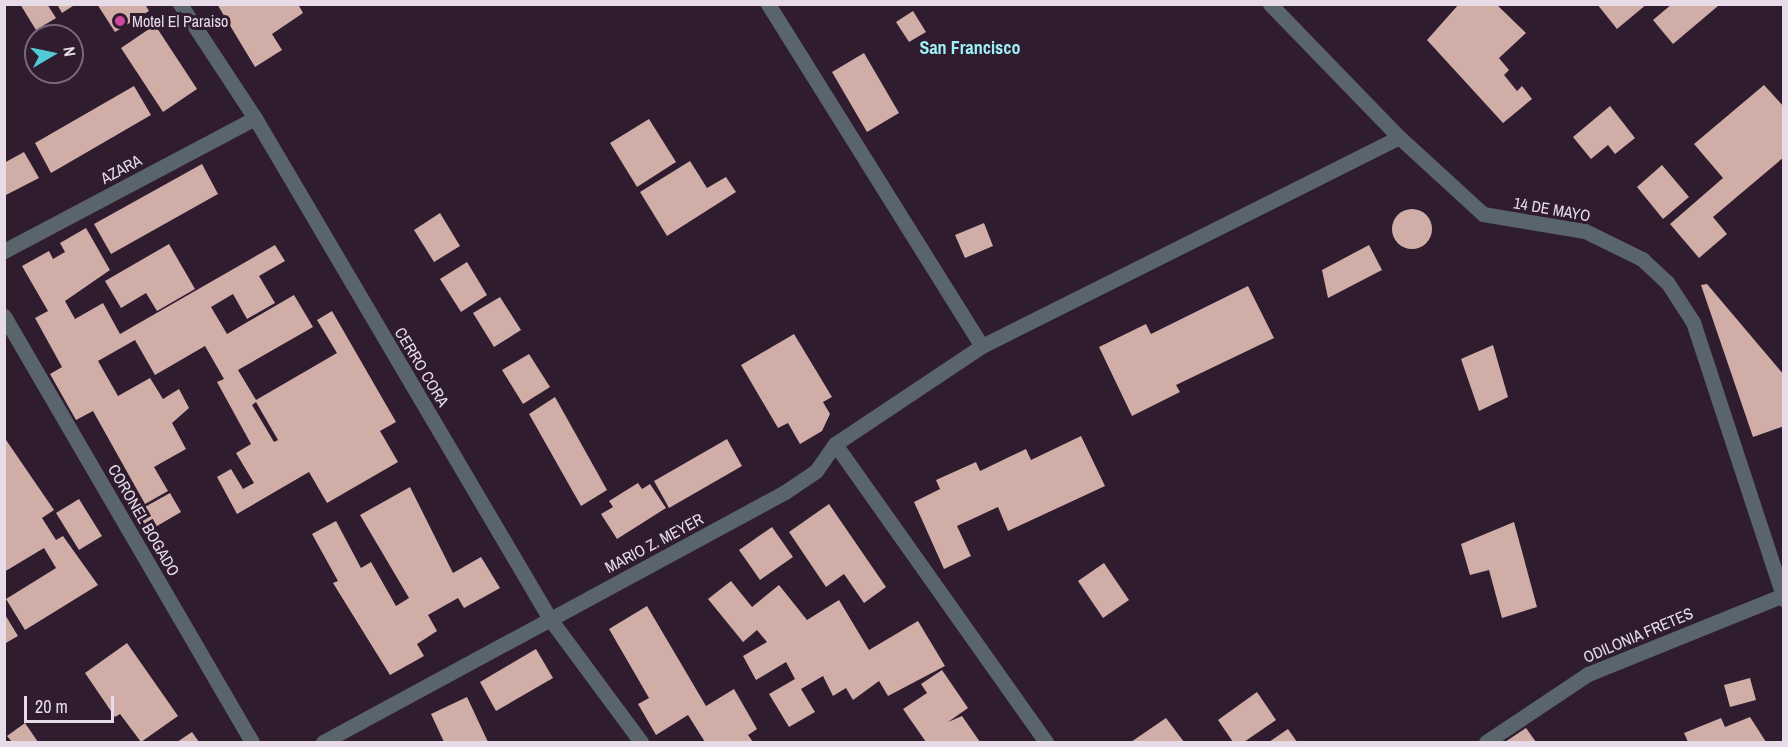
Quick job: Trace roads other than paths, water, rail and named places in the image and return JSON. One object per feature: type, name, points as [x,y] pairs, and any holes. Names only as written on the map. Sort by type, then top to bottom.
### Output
[{"type":"street","name":"CERRO CORA","points":[[180,4],[255,118],[550,620],[641,742]]},
{"type":"street","points":[[768,4],[982,346]]},
{"type":"street","name":"14 DE MAYO","points":[[1270,4],[1399,137],[1483,214],[1585,231],[1642,259],[1667,282],[1693,322],[1783,596]]},
{"type":"street","name":"AZARA","points":[[4,251],[255,118]]},
{"type":"street","name":"MARIO Z. MEYER","points":[[323,742],[785,492],[816,471],[836,444],[982,346],[1399,137]]},
{"type":"street","name":"CORONEL BOGADO","points":[[4,316],[252,742]]},
{"type":"street","points":[[836,444],[1046,742]]},
{"type":"street","name":"ODILONIA FRETES","points":[[1486,742],[1588,674],[1783,596]]},
{"type":"place","name":"Motel El Paraiso","points":[[120,21]]},
{"type":"district","name":"San Francisco","points":[[970,48]]}]
